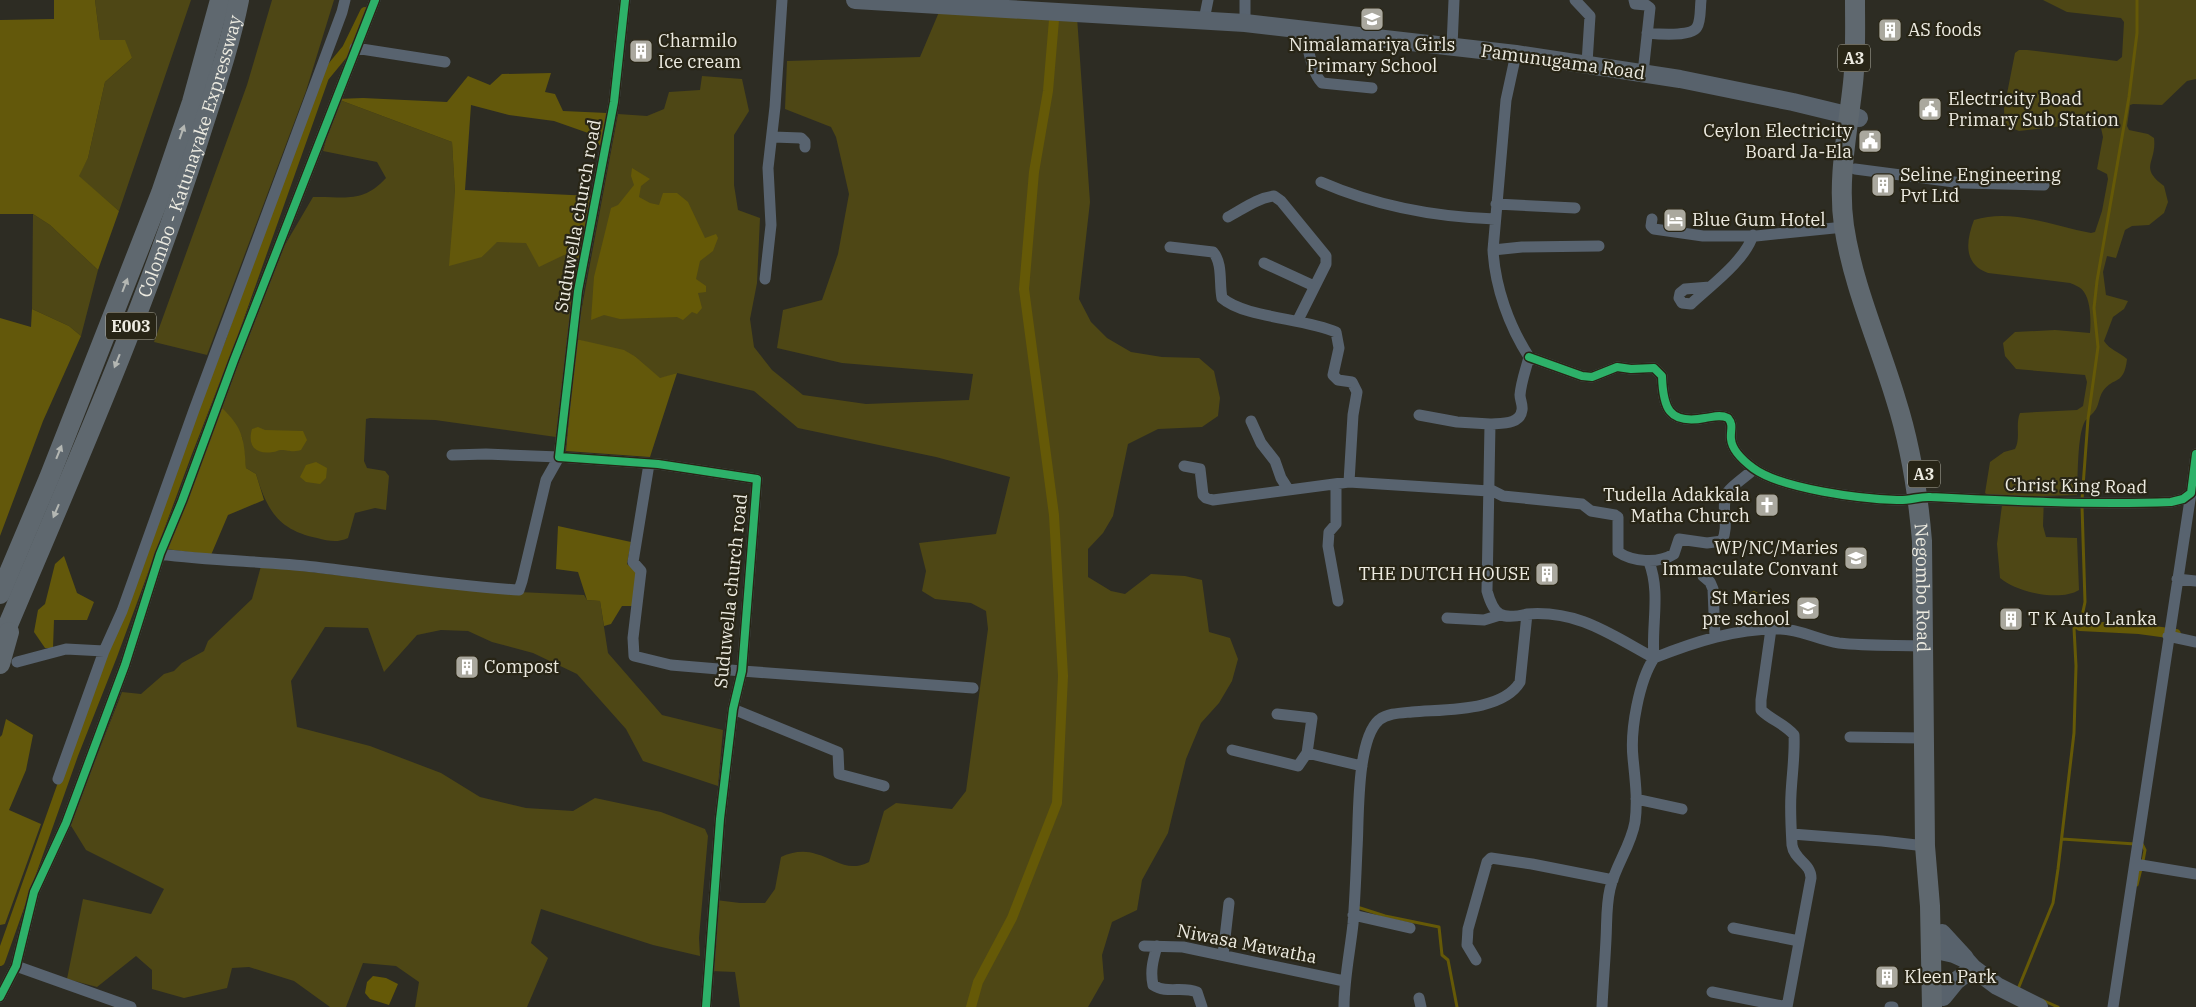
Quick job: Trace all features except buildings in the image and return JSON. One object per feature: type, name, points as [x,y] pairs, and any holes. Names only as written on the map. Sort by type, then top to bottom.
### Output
[{"type":"highway","name":"Colombo - Katunayake Expressway","points":[[0,594],[52,469],[161,193],[192,102],[220,0]]},
{"type":"highway","name":"Colombo - Katunayake Expressway","points":[[0,644],[70,478],[179,203],[231,39],[239,0]]},
{"type":"highway","name":"Negombo Road","points":[[1855,0],[1856,36],[1853,84],[1855,168],[1852,204],[1854,226],[1864,267],[1906,395],[1920,453],[1923,498],[1925,846],[1938,949]]},
{"type":"highway","name":"Negombo Road","points":[[1866,0],[1864,87],[1844,149],[1842,205],[1844,227],[1853,268],[1906,433],[1923,498],[1932,550],[1934,774],[1940,1004]]},
{"type":"highway","points":[[9,663],[21,594]]},
{"type":"main road","name":"Pamunugama Road","points":[[855,0],[1245,22],[1452,46],[1587,63],[1794,102],[1854,116]]},
{"type":"main road","points":[[1938,949],[1969,963],[1987,979],[2039,1007]]},
{"type":"main road","points":[[1938,949],[1960,965],[1969,963]]},
{"type":"main road","points":[[1940,1004],[1969,963]]},
{"type":"street","points":[[58,779],[104,651],[125,602],[345,0]]},
{"type":"street","points":[[0,997],[16,966],[34,892],[66,823],[125,665],[160,554],[375,0]]},
{"type":"street","name":"Suduwella church road","points":[[625,0],[614,102],[578,291],[559,457],[649,464],[757,479],[742,671],[733,709],[720,819],[706,1007]]},
{"type":"street","points":[[765,278],[771,225],[768,168],[773,137],[782,0]]},
{"type":"street","points":[[1204,20],[1208,0]]},
{"type":"street","points":[[1245,0],[1245,22]]},
{"type":"street","points":[[1452,46],[1454,0]]},
{"type":"street","points":[[1575,0],[1590,16],[1587,63]]},
{"type":"street","points":[[1634,0],[1635,4],[1646,5],[1650,8],[1643,73]]},
{"type":"street","points":[[1647,33],[1667,35],[1693,32],[1698,27],[1701,0]]},
{"type":"street","points":[[1303,29],[1316,77],[1322,84],[1372,88]]},
{"type":"street","points":[[355,48],[445,62]]},
{"type":"street","points":[[1184,466],[1200,469],[1203,495],[1213,500],[1349,482],[1489,490],[1504,496],[1582,504],[1591,511],[1618,517],[1618,552],[1623,556],[1649,562],[1674,554],[1680,539],[1707,543],[1722,541],[1727,532],[1725,499],[1728,491],[1754,469],[1733,449],[1730,439],[1732,425],[1728,418],[1719,415],[1685,419],[1670,412],[1666,406],[1663,394],[1662,376],[1654,368],[1631,369],[1617,367],[1592,377],[1582,376],[1528,357],[1516,336],[1494,269],[1493,250],[1506,100],[1516,54]]},
{"type":"street","points":[[773,137],[801,138],[805,142],[805,147]]},
{"type":"street","points":[[1855,168],[1962,183],[2044,185]]},
{"type":"street","points":[[1321,182],[1377,201],[1425,213],[1465,218],[1495,219]]},
{"type":"street","points":[[1228,218],[1266,197],[1278,198],[1326,256],[1326,264],[1298,320]]},
{"type":"street","points":[[1496,204],[1575,208]]},
{"type":"street","points":[[1652,219],[1651,226],[1654,229],[1703,236],[1753,236],[1844,227]]},
{"type":"street","points":[[1710,286],[1738,260],[1751,244],[1753,236]]},
{"type":"street","points":[[1493,250],[1522,247],[1599,246]]},
{"type":"street","points":[[1170,247],[1213,252],[1219,269],[1222,298],[1228,303],[1243,309],[1298,320],[1336,332],[1339,348],[1333,374],[1338,380],[1352,382],[1357,392],[1353,415],[1349,482]]},
{"type":"street","points":[[1264,263],[1314,286]]},
{"type":"street","points":[[1419,415],[1457,422],[1490,424],[1512,422],[1519,418],[1523,408],[1520,400],[1521,388],[1528,357]]},
{"type":"street","points":[[1251,421],[1261,443],[1275,461],[1281,478],[1288,489]]},
{"type":"street","points":[[1490,424],[1488,591],[1492,607],[1500,615]]},
{"type":"street","points":[[160,554],[315,567],[398,578],[519,590],[546,480],[559,457],[486,454],[452,455]]},
{"type":"street","points":[[2113,1007],[2196,454]]},
{"type":"street","points":[[649,464],[633,562],[642,571],[633,638],[634,656],[671,665],[973,688]]},
{"type":"street","name":"Christ King Road","points":[[1754,469],[1794,486],[1898,500],[1923,498],[2171,502],[2183,499],[2191,493]]},
{"type":"street","points":[[1336,485],[1336,524],[1329,532],[1328,546],[1338,601]]},
{"type":"street","points":[[1602,1007],[1607,908],[1613,880],[1629,846],[1635,823],[1636,799],[1632,756],[1634,727],[1638,702],[1654,658],[1652,638],[1656,589],[1649,562]]},
{"type":"street","points":[[1703,576],[1710,582],[1713,589],[1715,637]]},
{"type":"street","points":[[2177,579],[2196,581]]},
{"type":"street","points":[[1344,1007],[1344,981],[1353,915],[1359,786],[1362,766],[1372,731],[1378,721],[1398,713],[1495,702],[1506,697],[1516,689],[1523,672],[1527,614]]},
{"type":"street","points":[[1447,618],[1484,620],[1500,615],[1516,617],[1527,614],[1556,614],[1578,618],[1654,658],[1715,637],[1772,629],[1795,630],[1818,639],[1839,643],[1923,646]]},
{"type":"street","points":[[1712,992],[1787,1007],[1811,872],[1796,855],[1792,847],[1790,802],[1794,765],[1794,735],[1788,728],[1768,717],[1761,710],[1772,629]]},
{"type":"street","points":[[2168,636],[2196,642]]},
{"type":"street","points":[[9,663],[66,649],[104,651]]},
{"type":"street","points":[[733,709],[838,752],[839,774],[884,786]]},
{"type":"street","points":[[1232,750],[1298,766],[1306,753],[1312,718],[1277,714]]},
{"type":"street","points":[[1850,737],[1924,738]]},
{"type":"street","points":[[1306,753],[1362,766]]},
{"type":"street","points":[[1636,799],[1682,809]]},
{"type":"street","points":[[1792,834],[1882,840],[1925,846]]},
{"type":"street","points":[[1476,960],[1467,945],[1468,928],[1487,862],[1491,858],[1613,880]]},
{"type":"street","points":[[2135,864],[2196,874]]},
{"type":"street","points":[[1223,955],[1229,903]]},
{"type":"street","points":[[1353,915],[1410,928]]},
{"type":"street","points":[[1733,928],[1799,941]]},
{"type":"street","name":"Niwasa Mawatha","points":[[1144,946],[1183,947],[1344,981]]},
{"type":"street","points":[[1156,946],[1151,976],[1153,985],[1158,989],[1191,990],[1197,992],[1202,1007]]},
{"type":"street","points":[[16,966],[131,1007]]},
{"type":"street","points":[[97,1007],[100,995]]},
{"type":"shaded area","points":[[54,0],[95,0],[100,40],[125,40],[132,58],[105,82],[88,158],[79,176],[119,211],[98,270],[50,225],[33,214],[0,214],[0,20],[54,19]]},
{"type":"shaded area","points":[[95,0],[191,0],[119,211],[78,176],[88,158],[105,82],[132,58],[100,40]]},
{"type":"shaded area","points":[[272,0],[334,0],[306,91],[207,355],[154,342],[247,85]]},
{"type":"shaded area","points":[[2043,0],[2196,0],[2196,79],[2187,81],[2162,105],[2130,105],[2127,126],[2129,130],[2148,134],[2154,138],[2150,169],[2156,180],[2164,186],[2168,202],[2164,213],[2149,225],[2132,226],[2125,230],[2116,258],[2107,256],[2103,272],[2106,295],[2128,301],[2124,309],[2113,317],[2104,341],[2109,347],[2127,359],[2126,368],[2121,377],[2103,391],[2096,409],[2085,421],[2082,428],[2079,446],[2077,495],[2044,496],[2043,526],[2046,537],[2077,538],[2079,590],[2071,594],[2061,595],[2038,594],[2027,591],[2000,578],[1997,544],[2002,505],[1985,493],[1990,462],[2004,452],[2015,449],[2017,445],[2020,413],[2077,410],[2083,406],[2087,382],[2085,375],[2016,369],[2005,356],[2003,343],[2015,332],[2055,330],[2090,333],[2088,301],[2083,290],[2070,283],[1988,273],[1974,264],[1970,258],[1968,244],[1974,220],[1988,217],[2018,217],[2091,233],[2095,232],[2102,211],[2108,179],[2107,174],[2097,169],[2103,137],[2101,128],[2088,123],[2019,131],[2005,125],[2004,109],[2015,53],[2019,50],[2117,61],[2122,57],[2124,22],[2121,18],[2067,12]]},
{"type":"shaded area","points":[[939,12],[1077,17],[1090,202],[1079,299],[1091,322],[1107,338],[1131,352],[1162,357],[1199,358],[1214,371],[1220,398],[1218,416],[1202,427],[1158,429],[1128,444],[1113,516],[1103,533],[1088,549],[1088,577],[1111,591],[1125,594],[1151,574],[1185,576],[1202,580],[1209,632],[1230,638],[1238,659],[1232,681],[1219,703],[1201,723],[1186,759],[1168,833],[1142,880],[1137,910],[1112,922],[1102,955],[1104,979],[1088,1007],[740,1007],[735,972],[711,971],[716,900],[740,903],[765,903],[775,889],[781,857],[789,854],[798,852],[812,853],[848,866],[869,862],[884,811],[896,803],[952,809],[966,791],[988,629],[986,611],[971,603],[935,599],[922,591],[926,571],[919,543],[996,534],[1010,477],[936,457],[798,428],[754,391],[677,373],[660,379],[636,357],[576,339],[618,114],[647,116],[664,109],[669,92],[700,90],[702,76],[742,79],[749,111],[734,135],[734,185],[738,210],[760,218],[757,283],[750,319],[754,347],[772,370],[803,395],[866,404],[969,400],[973,374],[842,363],[777,348],[783,310],[822,300],[838,254],[849,194],[836,137],[831,127],[785,109],[787,61],[920,57]]},
{"type":"shaded area","points":[[551,73],[545,92],[555,94],[563,111],[607,113],[601,147],[591,134],[554,121],[509,115],[471,105],[465,190],[592,196],[578,262],[564,255],[539,267],[526,243],[497,242],[482,257],[449,266],[455,193],[452,142],[337,99],[363,98],[447,102],[468,76],[490,85],[502,74]]},
{"type":"shaded area","points":[[337,99],[452,142],[455,193],[482,257],[496,242],[526,242],[564,255],[578,262],[556,437],[435,420],[366,419],[364,461],[367,468],[385,471],[389,476],[386,510],[375,508],[355,513],[348,538],[333,541],[293,530],[283,524],[276,516],[265,498],[256,474],[246,468],[242,437],[221,407],[279,255],[313,197],[353,197],[361,195],[369,192],[386,178],[377,162],[323,151]]},
{"type":"shaded area","points":[[632,168],[650,179],[641,186],[639,197],[659,205],[663,193],[677,193],[688,202],[705,238],[716,234],[718,238],[713,251],[700,261],[696,279],[706,286],[706,292],[698,293],[702,308],[697,314],[692,312],[683,320],[677,317],[620,319],[604,315],[591,320],[594,277],[611,208],[618,205],[634,185],[631,176]]},
{"type":"shaded area","points":[[33,214],[50,225],[98,270],[81,336],[69,326],[32,309]]},
{"type":"shaded area","points":[[32,309],[69,326],[81,336],[43,421],[0,536],[0,318],[31,327]]},
{"type":"shaded area","points":[[576,339],[624,350],[636,357],[660,378],[677,373],[650,457],[566,451]]},
{"type":"shaded area","points":[[221,407],[234,421],[241,434],[246,468],[256,474],[264,500],[228,515],[211,555],[166,549]]},
{"type":"shaded area","points":[[258,427],[265,430],[303,431],[307,440],[301,450],[281,450],[267,453],[258,451],[252,445],[251,435],[252,429]]},
{"type":"shaded area","points":[[316,462],[327,468],[326,478],[320,484],[306,482],[300,477],[306,465]]},
{"type":"shaded area","points":[[558,526],[631,542],[627,564],[637,572],[634,606],[622,606],[611,624],[604,626],[600,601],[587,600],[578,572],[556,569]]},
{"type":"shaded area","points":[[64,556],[77,593],[94,602],[87,620],[54,620],[53,648],[45,648],[34,632],[38,610],[45,604],[55,564]]},
{"type":"shaded area","points":[[261,566],[453,589],[584,595],[587,600],[600,601],[608,653],[662,715],[723,730],[718,786],[643,761],[626,729],[577,674],[533,653],[492,642],[468,631],[441,630],[417,635],[384,672],[368,628],[325,627],[291,681],[297,727],[370,746],[441,773],[480,797],[526,808],[573,811],[595,798],[661,812],[705,829],[708,836],[699,938],[700,956],[653,945],[541,909],[531,943],[548,958],[527,1007],[415,1007],[419,982],[396,966],[363,963],[346,1007],[330,1007],[294,981],[249,967],[232,968],[227,988],[184,998],[152,989],[152,970],[136,956],[97,987],[67,979],[83,899],[151,914],[164,889],[86,850],[70,824],[122,692],[141,694],[164,674],[174,671],[182,663],[204,651],[208,641],[252,599]]},
{"type":"shaded area","points":[[1754,591],[1762,595],[1760,600],[1750,601],[1748,598],[1749,593]]},
{"type":"shaded area","points":[[6,719],[33,735],[26,770],[9,810],[41,824],[5,924],[0,925],[0,737]]},
{"type":"shaded area","points":[[373,976],[386,978],[398,984],[389,1005],[370,999],[365,993],[367,982]]},
{"type":"waterway","points":[[2082,500],[2088,419],[2098,347],[2094,308],[2129,97],[2137,33],[2137,0]]},
{"type":"waterway","points":[[0,961],[73,755],[231,340],[324,77],[347,49],[365,12]]},
{"type":"waterway","points":[[971,1007],[978,982],[1012,918],[1057,803],[1063,676],[1054,515],[1024,289],[1034,172],[1048,91],[1054,20]]},
{"type":"waterway","points":[[2018,989],[2053,903],[2058,869],[2074,733],[2076,666],[2074,628],[2080,626],[2085,602],[2082,506]]},
{"type":"waterway","points":[[2080,626],[2139,629],[2176,634]]},
{"type":"waterway","points":[[2062,839],[2135,844]]},
{"type":"waterway","points":[[2142,844],[2145,850],[2143,861]]},
{"type":"waterway","points":[[2137,885],[2141,869]]},
{"type":"waterway","points":[[1357,907],[1385,916],[1439,927],[1442,955],[1448,960],[1457,1007]]},
{"type":"waterway","points":[[2042,1000],[2058,1007]]},
{"type":"cycle path","points":[[0,997],[16,966],[34,892],[66,823],[125,665],[160,554],[375,0]]},
{"type":"cycle path","points":[[625,0],[614,102],[578,291],[559,457],[658,464],[757,479],[742,671],[733,709],[720,819],[706,1007]]},
{"type":"cycle path","points":[[1529,357],[1582,376],[1592,377],[1617,367],[1631,369],[1654,368],[1662,376],[1666,405],[1675,416],[1683,419],[1719,416],[1728,418],[1731,423],[1731,439],[1734,448],[1753,468],[1782,482],[1822,492],[1901,500],[1927,497],[2081,503],[2171,502],[2183,499],[2191,493],[2196,454]]},
{"type":"place","name":"Nimalamariya Girls Primary School","points":[[1372,19]]},
{"type":"place","name":"AS foods","points":[[1890,30]]},
{"type":"place","name":"Charmilo Ice cream","points":[[641,51]]},
{"type":"place","name":"Electricity Boad Primary Sub Station","points":[[1930,109]]},
{"type":"place","name":"Ceylon Electricity Board Ja-Ela","points":[[1870,141]]},
{"type":"place","name":"Seline Engineering Pvt Ltd","points":[[1883,185]]},
{"type":"place","name":"Blue Gum Hotel","points":[[1675,220]]},
{"type":"place","name":"Tudella Adakkala Matha Church","points":[[1767,505]]},
{"type":"place","name":"WP/NC/Maries Immaculate Convant","points":[[1856,558]]},
{"type":"place","name":"THE DUTCH HOUSE","points":[[1547,574]]},
{"type":"place","name":"St Maries pre school","points":[[1808,608]]},
{"type":"place","name":"T K Auto Lanka","points":[[2011,619]]},
{"type":"place","name":"Compost","points":[[467,667]]},
{"type":"place","name":"Kleen Park","points":[[1887,977]]}]
